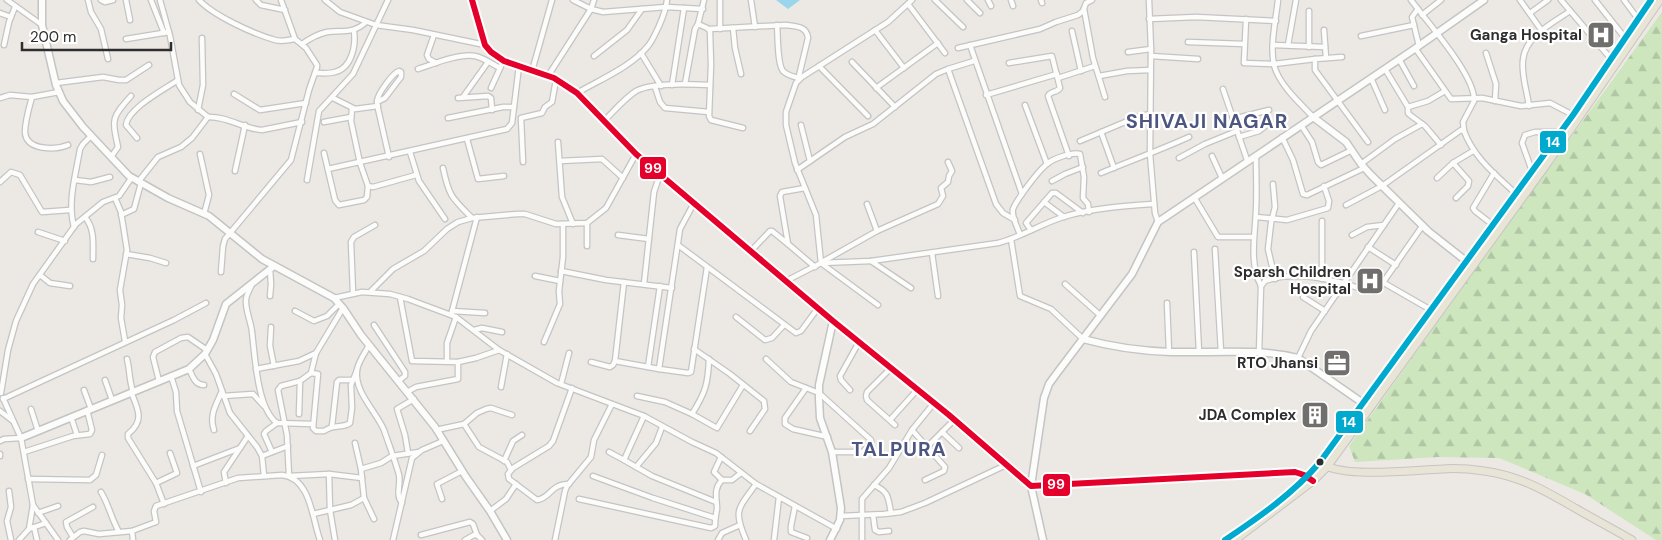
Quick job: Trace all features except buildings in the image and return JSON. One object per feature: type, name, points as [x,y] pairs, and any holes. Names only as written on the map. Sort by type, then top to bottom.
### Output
[{"type":"main road","points":[[1225,540],[1327,467],[1431,310],[1561,132],[1651,0]]},
{"type":"main road","points":[[1236,540],[1311,479],[1320,462],[1367,406],[1538,176],[1660,0]]},
{"type":"main road","points":[[1320,462],[1327,467],[1350,471],[1457,469],[1482,470],[1510,475],[1543,489],[1632,540]]},
{"type":"street","points":[[7,0],[42,24]]},
{"type":"street","points":[[42,0],[42,24],[56,83],[59,92],[83,128],[132,177],[168,198],[215,220],[272,267],[334,298],[369,346],[414,399],[490,511],[507,540]]},
{"type":"street","points":[[88,0],[91,12],[101,29],[108,59]]},
{"type":"street","points":[[101,0],[105,2],[113,0]]},
{"type":"street","points":[[126,0],[130,20]]},
{"type":"street","points":[[151,0],[167,34]]},
{"type":"street","points":[[160,0],[178,80],[184,93],[198,110],[208,117],[229,120],[262,130],[302,122]]},
{"type":"street","points":[[200,0],[220,16],[275,40],[295,39]]},
{"type":"street","points":[[256,0],[265,6],[284,10]]},
{"type":"street","points":[[221,272],[224,242],[291,160],[317,65],[306,48],[295,39],[281,0]]},
{"type":"street","points":[[325,0],[340,12],[376,25],[485,44]]},
{"type":"street","points":[[307,180],[319,111],[354,74],[388,0]]},
{"type":"street","points":[[472,0],[485,44],[491,52],[504,61],[548,76],[578,93],[636,154],[1031,486],[1294,472],[1311,479]]},
{"type":"street","points":[[532,71],[552,0]]},
{"type":"street","points":[[573,0],[592,10],[603,12],[666,7],[703,9]]},
{"type":"street","points":[[548,76],[592,10],[594,0]]},
{"type":"street","points":[[578,93],[618,70],[641,53],[651,42],[666,7],[666,0]]},
{"type":"street","points":[[685,84],[695,28],[703,9],[704,0]]},
{"type":"street","points":[[720,0],[720,29]]},
{"type":"street","points":[[751,0],[755,27]]},
{"type":"street","points":[[935,0],[963,27]]},
{"type":"street","points":[[967,0],[980,13]]},
{"type":"street","points":[[988,0],[991,6]]},
{"type":"street","points":[[1011,0],[1013,6]]},
{"type":"street","points":[[958,48],[1040,29],[1078,15],[1084,9],[1086,3],[1092,0]]},
{"type":"street","points":[[1149,0],[1151,49],[1150,154],[1154,204],[1158,222]]},
{"type":"street","points":[[1278,0],[1273,45],[1274,64],[1280,78],[1313,117],[1341,138],[1352,150],[1362,166],[1399,203],[1423,226],[1466,261]]},
{"type":"street","points":[[1288,46],[1296,0]]},
{"type":"street","points":[[1411,0],[1466,74],[1475,97],[1473,106],[1463,122],[1464,131],[1473,151],[1516,194]]},
{"type":"street","points":[[1422,14],[1441,0]]},
{"type":"street","points":[[1520,0],[1542,31]]},
{"type":"street","points":[[1530,14],[1548,0]]},
{"type":"street","points":[[1561,0],[1611,59]]},
{"type":"street","points":[[1595,0],[1625,38]]},
{"type":"street","points":[[1624,0],[1638,19]]},
{"type":"street","points":[[799,79],[888,22],[910,2],[945,53]]},
{"type":"street","points":[[1043,540],[1031,486],[1044,398],[1049,384],[1132,274],[1158,222],[1417,47],[1478,2]]},
{"type":"street","points":[[4,45],[15,7]]},
{"type":"street","points":[[672,85],[684,8]]},
{"type":"street","points":[[594,56],[627,30],[642,9]]},
{"type":"street","points":[[1084,9],[1096,66],[1105,97]]},
{"type":"street","points":[[1418,9],[1412,15],[1417,47],[1448,97],[1454,100],[1475,97],[1521,106],[1550,103],[1573,115]]},
{"type":"street","points":[[1529,106],[1523,59],[1531,41],[1570,11]]},
{"type":"street","points":[[1309,12],[1309,46]]},
{"type":"street","points":[[0,13],[11,17]]},
{"type":"street","points":[[1149,19],[1196,17],[1276,21]]},
{"type":"street","points":[[1246,19],[1244,63],[1274,64],[1342,57]]},
{"type":"street","points":[[302,44],[308,39],[327,32],[354,31],[366,22]]},
{"type":"street","points":[[698,24],[709,29],[796,26],[807,33],[808,38],[799,79],[785,119],[786,132],[797,170],[816,216],[821,263],[878,305]]},
{"type":"street","points":[[1361,36],[1414,25]]},
{"type":"street","points":[[777,26],[782,70],[799,79]]},
{"type":"street","points":[[733,28],[741,74]]},
{"type":"street","points":[[709,29],[710,86],[708,116],[711,120],[743,128]]},
{"type":"street","points":[[875,30],[904,68]]},
{"type":"street","points":[[1324,30],[1326,58]]},
{"type":"street","points":[[315,74],[335,73],[344,68],[351,57],[355,42],[354,31]]},
{"type":"street","points":[[1072,31],[1081,71]]},
{"type":"street","points":[[126,39],[167,34]]},
{"type":"street","points":[[434,35],[427,55],[429,59],[436,63]]},
{"type":"street","points":[[198,110],[202,85],[202,38]]},
{"type":"street","points":[[1188,42],[1244,44]]},
{"type":"street","points":[[876,88],[938,43]]},
{"type":"street","points":[[970,45],[1022,194]]},
{"type":"street","points":[[1273,45],[1325,47]]},
{"type":"street","points":[[1128,52],[1151,49]]},
{"type":"street","points":[[641,53],[658,86],[660,102],[665,108],[709,112]]},
{"type":"street","points":[[1486,53],[1496,84],[1496,101]]},
{"type":"street","points":[[1010,63],[1050,55],[1054,58],[1060,88],[1048,96],[1069,156]]},
{"type":"street","points":[[418,69],[470,56],[477,57],[500,68]]},
{"type":"street","points":[[1151,56],[1198,59]]},
{"type":"street","points":[[1315,59],[1314,66],[1317,74],[1354,120],[1368,142]]},
{"type":"street","points":[[1399,59],[1414,86]]},
{"type":"street","points":[[491,88],[504,61]]},
{"type":"street","points":[[797,170],[845,137],[873,124],[929,79],[948,69],[974,61]]},
{"type":"street","points":[[488,62],[460,98],[488,96],[491,98],[492,110]]},
{"type":"street","points":[[852,62],[895,107]]},
{"type":"street","points":[[56,83],[103,77],[126,80],[149,65]]},
{"type":"street","points":[[328,170],[410,152],[511,126],[519,66]]},
{"type":"street","points":[[819,66],[868,116]]},
{"type":"street","points":[[986,95],[1096,66]]},
{"type":"street","points":[[948,69],[996,204],[1003,213],[1015,220]]},
{"type":"street","points":[[1385,69],[1408,106],[1410,116],[1422,124],[1441,145]]},
{"type":"street","points":[[1099,76],[1133,70],[1150,70]]},
{"type":"street","points":[[333,98],[352,109],[378,104],[401,77],[401,72],[397,71],[393,74],[379,96],[378,104],[389,156]]},
{"type":"street","points":[[1371,78],[1385,110]]},
{"type":"street","points":[[137,138],[126,125],[127,120],[144,102],[178,80]]},
{"type":"street","points":[[524,162],[521,118],[542,113],[545,107],[552,102],[556,80]]},
{"type":"street","points":[[604,120],[637,91],[658,86],[685,84],[710,86]]},
{"type":"street","points":[[1223,89],[1248,160]]},
{"type":"street","points":[[1408,106],[1428,101],[1445,91]]},
{"type":"street","points":[[0,98],[10,95],[32,97],[59,92]]},
{"type":"street","points":[[234,94],[260,110],[306,103]]},
{"type":"street","points":[[111,157],[118,147],[113,125],[116,114],[131,96]]},
{"type":"street","points":[[32,97],[25,130],[28,139],[35,145],[44,148],[56,149],[68,145]]},
{"type":"street","points":[[1025,105],[1047,164]]},
{"type":"street","points":[[448,118],[514,107]]},
{"type":"street","points":[[324,153],[335,200],[338,205],[364,200],[367,197],[368,186],[360,163],[351,117],[352,109]]},
{"type":"street","points":[[1233,119],[1269,110]]},
{"type":"street","points":[[1080,141],[1137,117],[1150,114]]},
{"type":"street","points":[[121,215],[134,209],[140,182],[158,157],[181,147],[192,138],[208,117]]},
{"type":"street","points":[[324,122],[351,117]]},
{"type":"street","points":[[1239,137],[1259,131],[1268,124]]},
{"type":"street","points":[[1282,137],[1294,160],[1302,194],[1307,195],[1362,166],[1401,135],[1422,124]]},
{"type":"street","points":[[235,171],[246,125]]},
{"type":"street","points":[[801,125],[810,161]]},
{"type":"street","points":[[1301,125],[1312,142],[1318,162],[1321,165],[1352,150]]},
{"type":"street","points":[[1346,205],[1382,186],[1461,130],[1464,131]]},
{"type":"street","points":[[1101,132],[1114,168]]},
{"type":"street","points":[[1179,158],[1205,144],[1237,132]]},
{"type":"street","points":[[1532,171],[1522,144],[1525,135],[1535,132],[1561,132]]},
{"type":"street","points":[[74,227],[70,210],[80,149],[91,136]]},
{"type":"street","points":[[1101,173],[1189,136]]},
{"type":"street","points":[[467,138],[478,179],[504,176]]},
{"type":"street","points":[[558,142],[562,197],[573,224]]},
{"type":"street","points":[[1437,178],[1453,163],[1473,151]]},
{"type":"street","points":[[410,152],[416,176],[446,219]]},
{"type":"street","points":[[200,154],[209,195],[204,214]]},
{"type":"street","points":[[370,292],[393,269],[424,251],[452,226],[474,217],[525,214],[563,225],[587,223],[606,208],[636,154]]},
{"type":"street","points":[[1020,235],[1012,211],[1022,194],[1047,164],[1069,156],[1080,154],[1083,167],[1083,198],[1088,204],[1089,212]]},
{"type":"street","points":[[1256,154],[1256,217],[1253,238],[1256,276],[1261,286],[1259,353]]},
{"type":"street","points":[[1212,156],[1222,178]]},
{"type":"street","points":[[560,161],[600,158],[623,178]]},
{"type":"street","points":[[786,281],[877,231],[938,204],[944,196],[941,188],[948,182],[952,171],[948,162]]},
{"type":"street","points":[[1453,163],[1468,179],[1469,184],[1456,198]]},
{"type":"street","points":[[1052,181],[1083,167]]},
{"type":"street","points":[[443,168],[449,193],[455,201],[474,217]]},
{"type":"street","points":[[0,182],[11,172],[20,175],[42,212],[70,210]]},
{"type":"street","points":[[1493,225],[1474,211],[1473,208],[1494,173]]},
{"type":"street","points":[[644,284],[654,192],[660,174]]},
{"type":"street","points":[[368,186],[372,187],[416,176]]},
{"type":"street","points":[[75,180],[91,182],[110,177]]},
{"type":"street","points":[[37,540],[31,528],[32,505],[21,438],[1,391],[8,350],[16,321],[30,290],[74,227],[103,202],[122,194],[132,177]]},
{"type":"street","points":[[1273,184],[1275,207],[1268,249],[1275,278]]},
{"type":"street","points":[[1256,217],[1272,219],[1294,218],[1328,208],[1330,201],[1324,186]]},
{"type":"street","points":[[788,244],[780,193],[805,188]]},
{"type":"street","points":[[1031,230],[1026,224],[1050,194],[1056,193],[1083,213]]},
{"type":"street","points":[[1194,197],[1218,237],[1253,238]]},
{"type":"street","points":[[115,198],[121,215],[126,254],[120,290],[121,318],[125,342]]},
{"type":"street","points":[[1044,202],[1064,217]]},
{"type":"street","points":[[659,369],[680,229],[694,203]]},
{"type":"street","points":[[1298,358],[1311,331],[1399,203]]},
{"type":"street","points":[[867,204],[877,231]]},
{"type":"street","points":[[821,263],[871,260],[998,243],[1064,217],[1124,206],[1154,204]]},
{"type":"street","points":[[85,217],[90,222],[92,230],[93,259]]},
{"type":"street","points":[[447,361],[453,314],[474,217]]},
{"type":"street","points":[[1322,222],[1322,279]]},
{"type":"street","points":[[587,223],[587,246]]},
{"type":"street","points":[[353,293],[351,242],[354,237],[375,225]]},
{"type":"street","points":[[544,342],[560,304],[559,291],[564,257],[563,225]]},
{"type":"street","points":[[1352,235],[1367,227],[1384,225]]},
{"type":"street","points":[[1261,286],[1265,281],[1275,278],[1298,276],[1343,283],[1374,292],[1384,283],[1423,226]]},
{"type":"street","points":[[751,251],[772,231],[815,266]]},
{"type":"street","points":[[38,232],[65,241]]},
{"type":"street","points":[[618,235],[649,239]]},
{"type":"street","points":[[1011,239],[1020,296],[1051,309],[1083,339],[1105,345],[1169,352],[1259,353],[1279,354],[1298,358],[1367,406]]},
{"type":"street","points":[[678,244],[796,333],[799,333],[818,308]]},
{"type":"street","points":[[1368,247],[1396,265]]},
{"type":"street","points":[[1215,249],[1221,352]]},
{"type":"street","points":[[1194,252],[1199,352]]},
{"type":"street","points":[[932,253],[938,296]]},
{"type":"street","points":[[126,254],[166,264]]},
{"type":"street","points":[[871,260],[911,288]]},
{"type":"street","points":[[0,441],[21,438],[189,369],[206,352],[216,335],[226,304],[272,267]]},
{"type":"street","points":[[270,296],[272,267]]},
{"type":"street","points":[[615,361],[659,369],[690,372],[707,267]]},
{"type":"street","points":[[561,271],[672,288]]},
{"type":"street","points":[[40,275],[50,283],[70,286]]},
{"type":"street","points":[[535,276],[560,281]]},
{"type":"street","points":[[254,281],[246,300],[256,369],[265,407]]},
{"type":"street","points":[[591,362],[610,367],[614,365],[624,282]]},
{"type":"street","points":[[1384,283],[1431,310]]},
{"type":"street","points":[[1065,284],[1101,316]]},
{"type":"street","points":[[648,367],[660,286]]},
{"type":"street","points":[[334,298],[353,293],[370,292],[400,296],[453,314],[507,354],[561,384],[644,416],[721,457],[756,484],[836,529]]},
{"type":"street","points":[[400,296],[411,359],[414,361],[458,362],[500,350]]},
{"type":"street","points":[[1303,297],[1325,311]]},
{"type":"street","points":[[4,399],[206,303]]},
{"type":"street","points":[[1167,303],[1169,352]]},
{"type":"street","points":[[294,312],[314,321],[327,316],[341,306]]},
{"type":"street","points":[[320,540],[304,491],[289,476],[286,423],[279,388],[300,381],[311,373],[316,353],[341,306]]},
{"type":"street","points":[[453,314],[485,313]]},
{"type":"street","points":[[736,317],[765,340],[772,338],[784,325]]},
{"type":"street","points":[[830,540],[841,516],[832,452],[820,418],[819,393],[833,321]]},
{"type":"street","points":[[374,325],[405,372],[405,376],[398,381]]},
{"type":"street","points":[[271,327],[270,346],[274,366]]},
{"type":"street","points":[[474,330],[482,328],[502,332]]},
{"type":"street","points":[[159,381],[153,358],[155,352],[181,338],[188,337],[206,352],[233,418],[262,456],[264,476]]},
{"type":"street","points":[[850,390],[841,380],[840,376],[859,342]]},
{"type":"street","points":[[311,373],[318,374],[319,378],[313,424],[314,430],[323,432],[332,426],[347,425],[350,422],[352,380],[369,346]]},
{"type":"street","points":[[694,349],[744,385],[765,404],[765,409],[750,431]]},
{"type":"street","points":[[256,369],[299,361],[316,353]]},
{"type":"street","points":[[561,384],[569,353]]},
{"type":"street","points":[[501,387],[507,354]]},
{"type":"street","points":[[127,359],[130,371],[129,380],[139,414],[137,425],[128,434],[128,438],[156,483],[164,504]]},
{"type":"street","points":[[692,414],[706,388],[709,359]]},
{"type":"street","points":[[766,360],[791,382],[819,393],[871,440],[863,452],[832,452]]},
{"type":"street","points":[[408,392],[416,386],[458,379],[458,362]]},
{"type":"street","points":[[891,368],[867,392],[866,396],[867,400],[895,425]]},
{"type":"street","points":[[189,369],[196,382],[204,385]]},
{"type":"street","points":[[357,370],[358,381],[364,397],[378,420],[392,456],[400,481],[398,495],[402,503]]},
{"type":"street","points":[[171,376],[176,392],[177,411],[201,492]]},
{"type":"street","points":[[105,380],[112,400]]},
{"type":"street","points":[[332,426],[336,382],[352,380]]},
{"type":"street","points":[[298,414],[300,381]]},
{"type":"street","points":[[637,396],[665,402],[692,414],[713,428],[717,428],[744,385]]},
{"type":"street","points":[[569,484],[558,485],[542,499],[537,500],[508,477],[511,470],[554,441],[572,388]]},
{"type":"street","points":[[806,388],[785,418],[785,424],[793,429],[828,437]]},
{"type":"street","points":[[24,452],[92,432],[84,390]]},
{"type":"street","points":[[890,420],[917,390]]},
{"type":"street","points":[[223,393],[253,394],[277,423]]},
{"type":"street","points":[[214,430],[211,423],[212,414],[223,393]]},
{"type":"street","points":[[408,453],[397,409],[414,399]]},
{"type":"street","points":[[862,540],[862,499],[889,468],[912,430],[934,403]]},
{"type":"street","points":[[554,540],[565,491],[591,457],[594,440],[612,404]]},
{"type":"street","points":[[31,408],[38,431]]},
{"type":"street","points":[[436,430],[464,424],[486,408],[512,415]]},
{"type":"street","points":[[0,411],[13,421]]},
{"type":"street","points":[[624,460],[644,416]]},
{"type":"street","points":[[71,417],[77,435]]},
{"type":"street","points":[[927,447],[954,420]]},
{"type":"street","points":[[272,452],[264,434],[266,430],[277,423],[313,424]]},
{"type":"street","points":[[464,424],[479,447],[509,464],[511,470]]},
{"type":"street","points":[[636,468],[656,443],[662,427]]},
{"type":"street","points":[[912,430],[944,465],[944,471],[925,480]]},
{"type":"street","points":[[942,432],[959,448]]},
{"type":"street","points":[[504,461],[513,441],[522,435]]},
{"type":"street","points":[[226,483],[224,472],[248,436]]},
{"type":"street","points":[[393,540],[412,458],[419,452],[443,441]]},
{"type":"street","points":[[355,443],[361,469],[364,498],[374,519]]},
{"type":"street","points":[[262,456],[288,446]]},
{"type":"street","points":[[193,466],[240,448]]},
{"type":"street","points":[[361,469],[381,463],[392,456],[419,452]]},
{"type":"street","points":[[609,452],[652,476],[716,502]]},
{"type":"street","points":[[156,483],[177,473],[170,453]]},
{"type":"street","points":[[28,479],[90,480],[96,475],[102,455]]},
{"type":"street","points":[[721,457],[714,472],[722,480],[732,480],[741,472]]},
{"type":"street","points":[[841,516],[900,512],[925,503],[1006,464]]},
{"type":"street","points":[[442,500],[437,484],[462,471]]},
{"type":"street","points":[[93,507],[66,522],[72,539],[84,531],[99,534],[132,531],[154,524],[157,520],[154,509],[248,476],[329,474],[362,478]]},
{"type":"street","points":[[329,474],[330,510],[335,540]]},
{"type":"street","points":[[593,476],[716,518]]},
{"type":"street","points":[[580,498],[711,528],[714,526],[716,518],[716,490],[722,480]]},
{"type":"street","points":[[490,511],[506,499],[516,484]]},
{"type":"street","points":[[746,540],[740,525],[738,510],[756,484]]},
{"type":"street","points":[[874,485],[883,489],[887,494],[891,513]]},
{"type":"street","points":[[9,491],[11,507],[7,521],[11,540]]},
{"type":"street","points":[[102,492],[109,505],[111,518],[119,532]]},
{"type":"street","points":[[774,540],[779,497]]},
{"type":"street","points":[[313,514],[350,504],[364,498]]},
{"type":"street","points":[[32,505],[58,540]]},
{"type":"street","points":[[38,512],[58,506]]},
{"type":"street","points":[[796,506],[791,532],[813,540]]},
{"type":"street","points":[[873,515],[877,531],[889,532]]},
{"type":"street","points":[[421,535],[470,522],[482,540]]},
{"type":"street","points":[[19,540],[31,528],[46,523]]},
{"type":"street","points":[[718,540],[722,533],[740,525]]},
{"type":"street","points":[[132,531],[133,540]]},
{"type":"street","points":[[99,534],[102,540]]},
{"type":"street","points":[[465,540],[477,535]]},
{"type":"green space","points":[[1662,12],[1662,540],[1656,540],[1585,494],[1499,458],[1438,457],[1355,462],[1349,446]]},
{"type":"water","points":[[776,0],[800,0],[788,9]]},
{"type":"transit line","name":"99","points":[[472,0],[485,45],[491,52],[504,61],[554,78],[577,93],[636,154],[833,321],[949,415],[1031,486],[1295,472],[1313,481]]},
{"type":"transit line","name":"14","points":[[1225,540],[1287,495],[1320,462],[1573,115],[1651,0]]},
{"type":"place","name":"Ganga Hospital","points":[[1601,35]]},
{"type":"place","name":"Sparsh Children Hospital","points":[[1370,281]]},
{"type":"place","name":"RTO Jhansi","points":[[1337,363]]},
{"type":"place","name":"JDA Complex","points":[[1315,415]]},
{"type":"district","name":"SHIVAJI NAGAR","points":[[1207,121]]},
{"type":"district","name":"TALPURA","points":[[899,449]]}]
